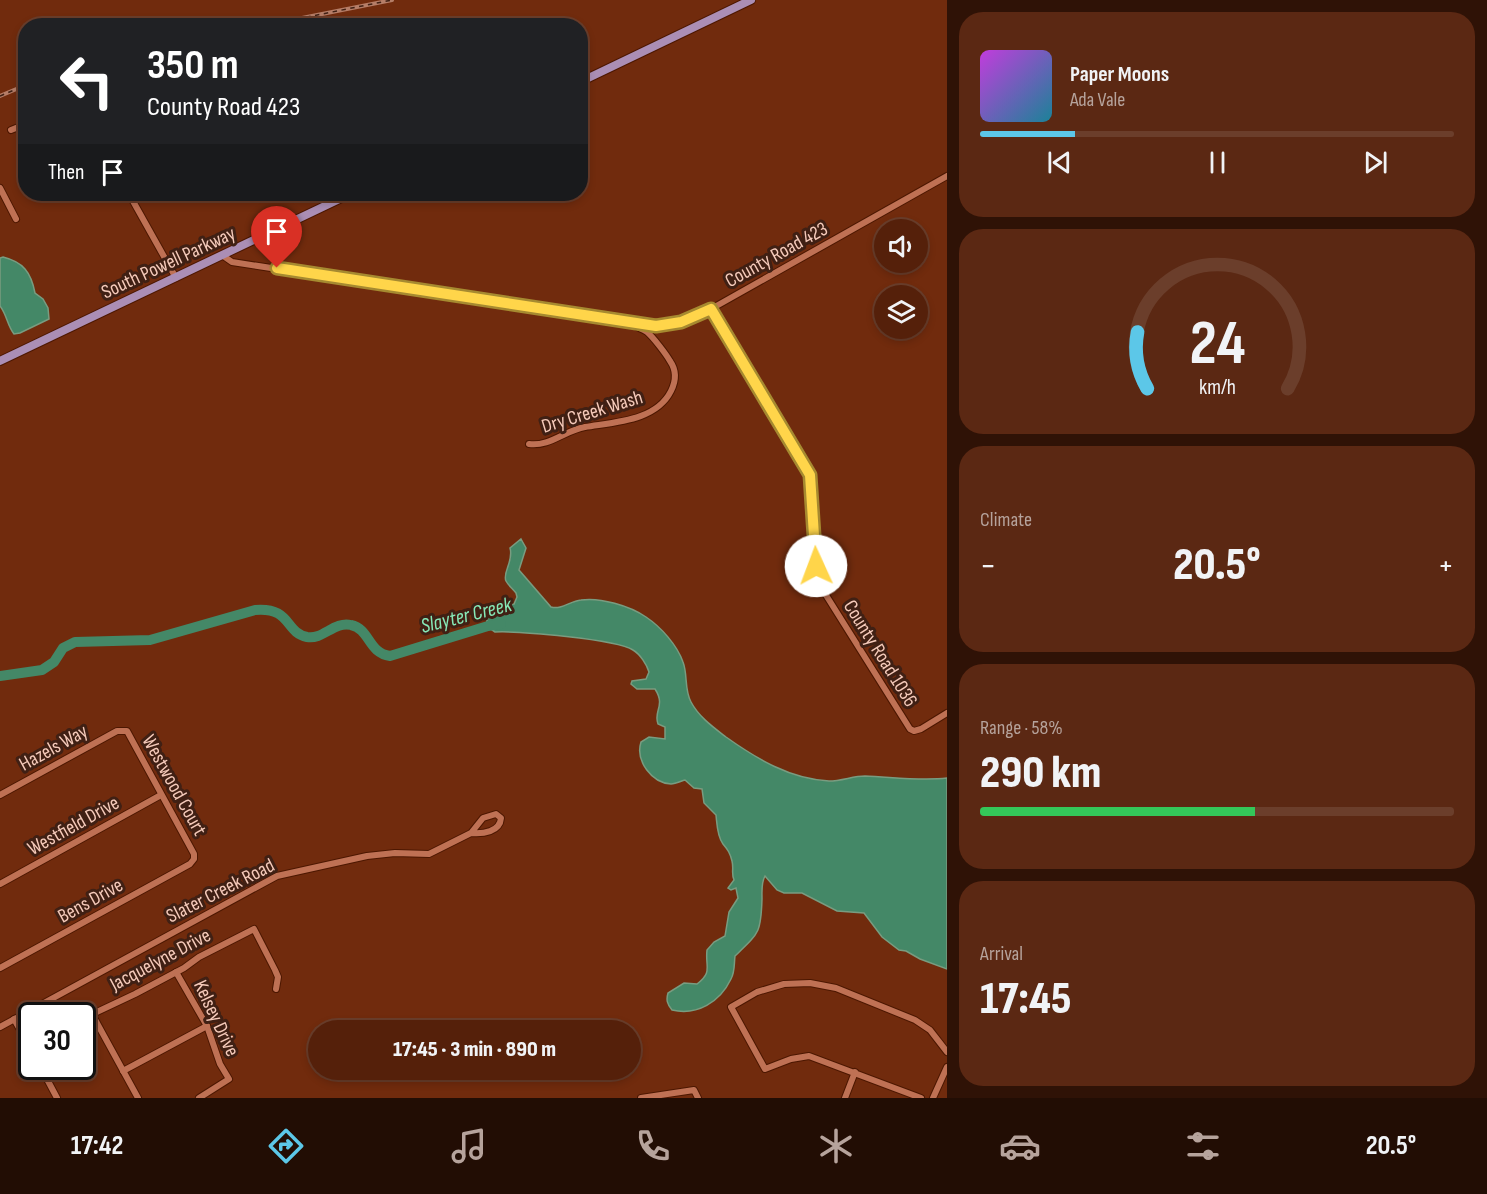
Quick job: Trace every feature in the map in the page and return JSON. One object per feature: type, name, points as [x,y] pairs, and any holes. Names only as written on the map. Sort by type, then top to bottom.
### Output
[{"type":"main road","points":[[588,78],[752,0]]},
{"type":"main road","name":"South Powell Parkway","points":[[0,361],[335,201]]},
{"type":"street","points":[[11,130],[18,127]]},
{"type":"street","name":"County Road 423","points":[[222,255],[232,262],[661,326],[681,322],[711,309],[947,176]]},
{"type":"street","points":[[0,189],[16,219]]},
{"type":"street","points":[[133,201],[176,278]]},
{"type":"street","name":"County Road 1036","points":[[711,309],[810,475],[818,581],[905,722],[914,731],[947,713]]},
{"type":"street","name":"Dry Creek Wash","points":[[529,444],[546,442],[581,428],[648,413],[661,406],[674,385],[675,373],[670,359],[647,332],[631,323]]},
{"type":"street","points":[[655,342],[655,335],[661,326]]},
{"type":"street","name":"Hazels Way","points":[[0,795],[117,731],[123,730]]},
{"type":"street","name":"Westwood Court","points":[[123,730],[127,731],[194,854],[194,859]]},
{"type":"street","name":"Westfield Drive","points":[[0,884],[161,795]]},
{"type":"street","name":"Slater Creek Road","points":[[0,1027],[277,876],[385,854],[429,854],[471,833],[496,829],[501,824],[501,818],[496,814],[483,818],[471,833]]},
{"type":"street","name":"Bens Drive","points":[[0,968],[190,864],[194,859]]},
{"type":"street","name":"Jacquelyne Drive","points":[[96,1012],[254,929],[278,977],[276,988]]},
{"type":"street","name":"Kelsey Drive","points":[[176,972],[207,1026],[220,1064],[228,1079],[199,1098]]},
{"type":"street","points":[[921,1098],[809,1056],[790,1059],[765,1069],[731,1007],[758,992],[784,984],[810,983],[836,988],[915,1020],[930,1030],[947,1053]]},
{"type":"street","points":[[14,1019],[18,1026]]},
{"type":"street","points":[[96,1021],[138,1098]]},
{"type":"street","points":[[123,1071],[207,1026]]},
{"type":"street","points":[[933,1098],[947,1067]]},
{"type":"street","points":[[845,1098],[855,1072]]},
{"type":"street","points":[[47,1080],[57,1098]]},
{"type":"street","points":[[641,1098],[694,1090],[698,1098]]},
{"type":"shaded area","points":[[0,258],[16,262],[25,269],[35,293],[43,299],[48,308],[49,319],[20,333],[14,334],[0,306]]},
{"type":"shaded area","points":[[521,539],[526,548],[519,570],[551,607],[589,599],[623,606],[646,617],[668,637],[677,649],[684,667],[689,697],[698,712],[726,737],[762,760],[787,772],[829,781],[865,776],[947,778],[947,969],[899,950],[882,937],[864,913],[837,911],[802,893],[784,893],[777,890],[765,876],[762,884],[762,910],[757,932],[735,956],[733,974],[726,987],[714,1000],[699,1009],[672,1010],[667,1002],[668,993],[684,983],[697,984],[702,980],[707,972],[707,950],[714,942],[725,936],[729,912],[738,898],[736,888],[731,890],[728,888],[734,880],[733,864],[720,837],[716,815],[704,803],[702,789],[694,788],[685,780],[673,784],[657,780],[643,763],[640,756],[641,742],[649,737],[665,739],[665,727],[658,724],[659,700],[655,689],[637,689],[631,684],[632,681],[646,679],[649,672],[638,654],[623,646],[608,642],[544,634],[495,632],[489,627],[487,622],[491,614],[502,607],[514,604],[517,597],[505,578],[511,558],[510,548]]},
{"type":"waterway","name":"Slayter Creek","points":[[0,676],[42,670],[54,662],[63,648],[75,642],[150,640],[255,610],[276,612],[294,630],[307,637],[318,636],[345,624],[357,627],[377,650],[390,656],[501,624]]},
{"type":"railway","points":[[302,18],[392,0]]},
{"type":"railway","points":[[0,96],[18,88]]},
{"type":"route","points":[[277,268],[656,326],[681,322],[711,309],[810,475],[816,566]]}]
